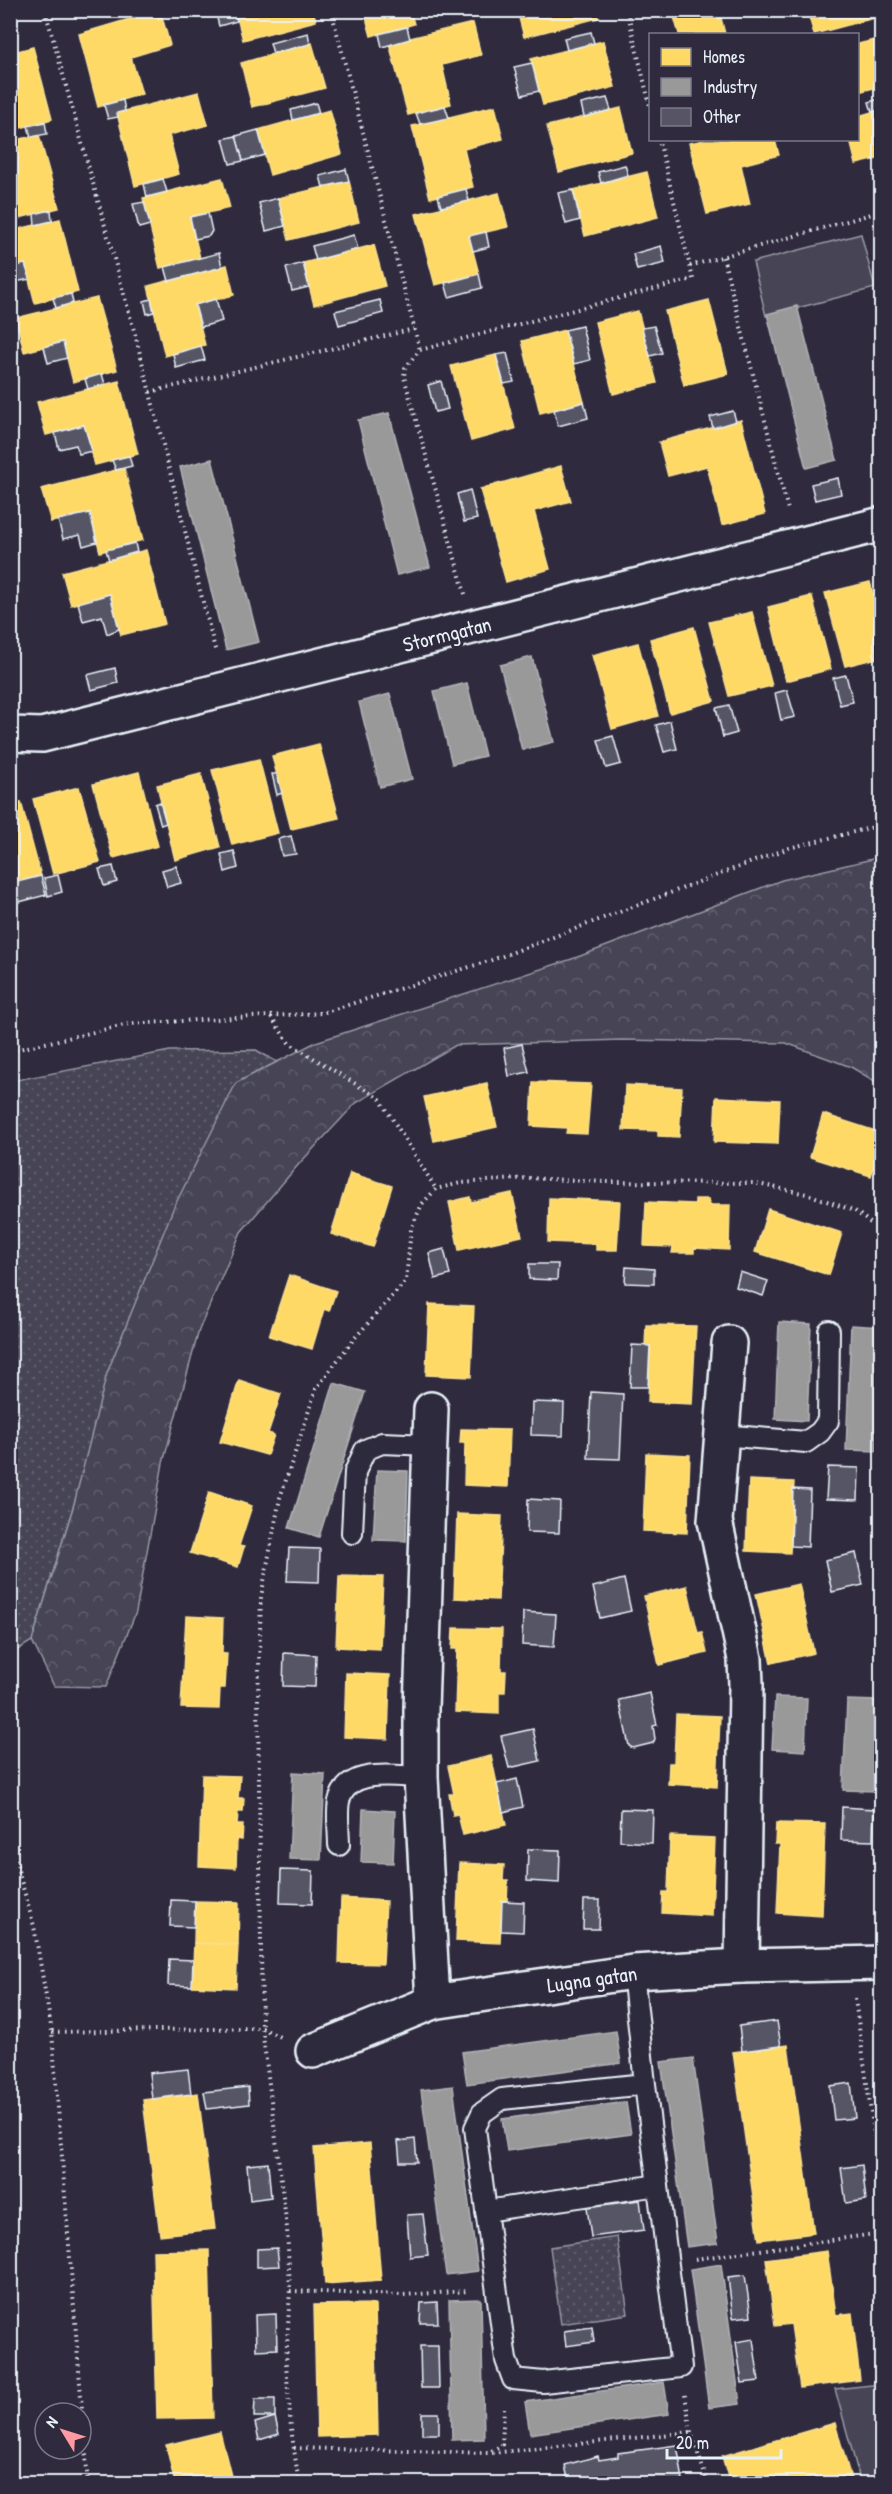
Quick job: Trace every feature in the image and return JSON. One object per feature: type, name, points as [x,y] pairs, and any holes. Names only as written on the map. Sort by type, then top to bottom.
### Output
[{"type":"street","name":"Stormgatan","points":[[10,734],[42,735],[882,524]]},
{"type":"street","points":[[729,1343],[715,1521],[745,1659],[742,1966]]},
{"type":"street","points":[[431,1409],[421,1709],[421,1777],[433,2002]]},
{"type":"street","name":"Lugna gatan","points":[[313,2051],[433,2002],[633,1972],[742,1966],[866,1964]]},
{"type":"lane","points":[[722,1435],[806,1442],[820,1432],[828,1421],[829,1331]]},
{"type":"lane","points":[[352,1533],[355,1472],[365,1450],[382,1443],[430,1445]]},
{"type":"lane","points":[[339,1845],[340,1798],[350,1785],[365,1776],[421,1777]]},
{"type":"lane","points":[[633,1972],[681,2367],[543,2382],[513,2379],[506,2360],[475,2128],[482,2113],[502,2099],[645,2084]]},
{"type":"lane","points":[[486,2211],[658,2185]]},
{"type":"path","points":[[45,10],[150,392],[225,689]]},
{"type":"path","points":[[331,10],[420,350]]},
{"type":"path","points":[[627,10],[649,98]]},
{"type":"path","points":[[474,627],[404,377],[405,368],[420,350],[693,279],[659,141]]},
{"type":"path","points":[[690,267],[882,211]]},
{"type":"path","points":[[723,257],[797,546]]},
{"type":"path","points":[[150,392],[414,329]]},
{"type":"path","points":[[10,1052],[129,1024],[322,1013],[462,969],[789,848],[882,825]]},
{"type":"path","points":[[270,1016],[289,1043],[380,1098],[436,1189]]},
{"type":"path","points":[[10,1842],[34,1926],[52,2032],[88,2484]]},
{"type":"path","points":[[866,1964],[882,2190]]},
{"type":"path","points":[[52,2032],[262,2028],[313,2051]]},
{"type":"path","points":[[262,2028],[287,2229],[290,2291],[286,2364],[299,2484]]},
{"type":"path","points":[[668,2263],[882,2233]]},
{"type":"path","points":[[290,2291],[402,2295],[497,2290]]},
{"type":"path","points":[[681,2367],[691,2432],[708,2484]]},
{"type":"path","points":[[489,2453],[502,2445],[503,2413],[513,2379]]},
{"type":"path","points":[[294,2448],[489,2453],[691,2432]]},
{"type":"green space","points":[[861,234],[875,288],[766,316],[753,262]]},
{"type":"green space","points":[[881,857],[881,1085],[851,1067],[786,1043],[622,1040],[456,1045],[356,1103],[299,1164],[241,1232],[199,1330],[163,1463],[136,1612],[106,1687],[54,1686],[32,1641],[74,1504],[107,1373],[173,1209],[236,1083],[316,1042],[575,958],[782,880]]},
{"type":"green space","points":[[256,1050],[277,1062],[236,1083],[74,1504],[32,1641],[11,1654],[11,1081],[170,1051]]},
{"type":"green space","points":[[617,2237],[628,2314],[561,2324],[550,2247]]},
{"type":"green space","points":[[881,2384],[881,2483],[861,2483],[835,2389]]},
{"type":"building: Homes","points":[[160,10],[170,45],[131,57],[142,94],[98,107],[79,34]]},
{"type":"building: Homes","points":[[235,10],[313,10],[316,21],[243,40]]},
{"type":"building: Homes","points":[[364,10],[410,10],[414,24],[371,36]]},
{"type":"building: Homes","points":[[517,10],[596,10],[598,18],[524,37]]},
{"type":"building: Homes","points":[[672,10],[719,10],[725,33],[679,33]]},
{"type":"building: Homes","points":[[807,10],[882,10],[882,16],[814,33]]},
{"type":"building: Homes","points":[[473,23],[481,55],[442,65],[451,104],[408,115],[389,43]]},
{"type":"building: Homes","points":[[882,38],[882,86],[859,92],[859,44]]},
{"type":"building: Homes","points":[[603,41],[615,87],[543,105],[531,59]]},
{"type":"building: Homes","points":[[312,43],[325,88],[252,107],[241,63]]},
{"type":"building: Homes","points":[[33,47],[52,119],[10,131],[10,53]]},
{"type":"building: Homes","points":[[199,92],[208,125],[169,135],[179,174],[135,186],[117,113]]},
{"type":"building: Homes","points":[[495,106],[503,139],[464,149],[473,187],[430,198],[412,126]]},
{"type":"building: Homes","points":[[621,108],[632,153],[559,172],[547,126]]},
{"type":"building: Homes","points":[[882,109],[882,158],[856,164],[850,141],[859,141],[859,116]]},
{"type":"building: Homes","points":[[330,110],[342,154],[270,175],[258,130]]},
{"type":"building: Homes","points":[[39,135],[59,208],[15,219],[10,201],[10,141]]},
{"type":"building: Homes","points":[[775,141],[779,155],[741,165],[750,204],[707,214],[689,143]]},
{"type":"building: Homes","points":[[647,172],[658,217],[585,236],[573,190]]},
{"type":"building: Homes","points":[[222,178],[230,208],[190,217],[200,258],[160,268],[143,198]]},
{"type":"building: Homes","points":[[349,181],[359,222],[289,240],[278,198]]},
{"type":"building: Homes","points":[[499,193],[508,227],[469,236],[479,274],[435,285],[416,214]]},
{"type":"building: Homes","points":[[60,219],[78,292],[35,303],[25,264],[10,267],[10,231]]},
{"type":"building: Homes","points":[[374,245],[385,286],[314,305],[303,263]]},
{"type":"building: Homes","points":[[227,265],[234,295],[195,305],[205,345],[165,356],[148,286]]},
{"type":"building: Homes","points":[[97,298],[117,370],[73,382],[63,342],[24,352],[16,318]]},
{"type":"building: Homes","points":[[709,300],[728,374],[684,385],[665,311]]},
{"type":"building: Homes","points":[[638,311],[657,383],[613,394],[595,322]]},
{"type":"building: Homes","points":[[565,330],[584,402],[540,413],[522,341]]},
{"type":"building: Homes","points":[[496,355],[515,429],[471,441],[451,366]]},
{"type":"building: Homes","points":[[119,381],[138,454],[95,465],[84,425],[46,435],[37,402]]},
{"type":"building: Homes","points":[[741,420],[765,514],[722,525],[707,466],[668,476],[659,442]]},
{"type":"building: Homes","points":[[561,466],[571,501],[534,511],[550,569],[506,582],[480,489]]},
{"type":"building: Homes","points":[[124,468],[143,540],[100,552],[90,513],[51,522],[41,489]]},
{"type":"building: Homes","points":[[146,550],[165,624],[121,635],[110,594],[71,605],[62,572]]},
{"type":"building: Homes","points":[[870,582],[882,626],[882,657],[845,666],[825,593]]},
{"type":"building: Homes","points":[[812,596],[831,669],[786,681],[768,607]]},
{"type":"building: Homes","points":[[752,612],[772,686],[729,696],[709,622]]},
{"type":"building: Homes","points":[[694,627],[714,701],[670,713],[650,639]]},
{"type":"building: Homes","points":[[638,643],[658,716],[612,729],[592,655]]},
{"type":"building: Homes","points":[[319,744],[339,818],[291,829],[272,756]]},
{"type":"building: Homes","points":[[259,759],[278,833],[232,845],[212,770]]},
{"type":"building: Homes","points":[[139,772],[158,846],[113,858],[93,784]]},
{"type":"building: Homes","points":[[201,774],[220,847],[175,860],[157,785]]},
{"type":"building: Homes","points":[[79,787],[100,862],[53,874],[33,799]]},
{"type":"building: Homes","points":[[21,802],[41,876],[10,884],[10,805]]},
{"type":"building: Homes","points":[[533,1082],[591,1084],[587,1134],[566,1133],[567,1128],[531,1126]]},
{"type":"building: Homes","points":[[487,1083],[497,1127],[434,1141],[424,1097]]},
{"type":"building: Homes","points":[[625,1085],[682,1088],[679,1137],[658,1136],[658,1131],[623,1130]]},
{"type":"building: Homes","points":[[716,1097],[780,1100],[778,1144],[714,1142]]},
{"type":"building: Homes","points":[[823,1114],[882,1133],[882,1141],[871,1176],[810,1157]]},
{"type":"building: Homes","points":[[350,1173],[392,1186],[373,1247],[331,1234]]},
{"type":"building: Homes","points":[[512,1193],[522,1236],[459,1250],[449,1202],[470,1197],[471,1202]]},
{"type":"building: Homes","points":[[549,1198],[620,1201],[617,1250],[596,1250],[596,1244],[548,1242]]},
{"type":"building: Homes","points":[[695,1199],[709,1199],[709,1205],[730,1205],[729,1250],[694,1248],[694,1253],[672,1253],[673,1247],[644,1246],[646,1202],[695,1204]]},
{"type":"building: Homes","points":[[768,1209],[842,1233],[829,1275],[755,1252]]},
{"type":"building: Homes","points":[[289,1275],[336,1291],[329,1311],[324,1309],[312,1349],[269,1336]]},
{"type":"building: Homes","points":[[429,1304],[474,1306],[471,1377],[426,1375]]},
{"type":"building: Homes","points":[[646,1325],[696,1326],[692,1404],[648,1402],[650,1346],[645,1346]]},
{"type":"building: Homes","points":[[239,1380],[281,1394],[268,1433],[274,1435],[267,1455],[220,1442]]},
{"type":"building: Homes","points":[[461,1429],[510,1430],[508,1487],[464,1485],[465,1443],[460,1443]]},
{"type":"building: Homes","points":[[646,1453],[690,1455],[687,1533],[643,1531]]},
{"type":"building: Homes","points":[[749,1480],[794,1482],[790,1553],[746,1551]]},
{"type":"building: Homes","points":[[209,1492],[252,1506],[239,1546],[244,1547],[238,1567],[190,1553]]},
{"type":"building: Homes","points":[[457,1514],[502,1516],[498,1600],[454,1598]]},
{"type":"building: Homes","points":[[339,1576],[383,1577],[380,1649],[336,1647]]},
{"type":"building: Homes","points":[[799,1584],[814,1653],[771,1663],[756,1594]]},
{"type":"building: Homes","points":[[687,1586],[698,1633],[702,1632],[707,1653],[659,1665],[644,1596]]},
{"type":"building: Homes","points":[[186,1616],[223,1618],[222,1653],[227,1653],[225,1688],[220,1688],[219,1709],[181,1708]]},
{"type":"building: Homes","points":[[453,1628],[502,1629],[501,1671],[506,1671],[505,1692],[499,1692],[499,1714],[455,1712],[457,1649],[452,1649]]},
{"type":"building: Homes","points":[[346,1673],[390,1675],[388,1739],[344,1737]]},
{"type":"building: Homes","points":[[676,1714],[720,1716],[717,1787],[668,1784],[669,1763],[674,1763]]},
{"type":"building: Homes","points":[[491,1756],[506,1825],[463,1835],[458,1814],[453,1815],[449,1794],[454,1794],[448,1766]]},
{"type":"building: Homes","points":[[202,1775],[240,1776],[238,1798],[244,1798],[243,1812],[238,1812],[237,1825],[243,1825],[242,1840],[237,1839],[236,1868],[199,1866]]},
{"type":"building: Homes","points":[[776,1823],[825,1824],[822,1916],[777,1913],[780,1844],[775,1844]]},
{"type":"building: Homes","points":[[670,1836],[715,1838],[712,1916],[662,1913],[663,1892],[668,1892]]},
{"type":"building: Homes","points":[[459,1863],[504,1865],[503,1880],[508,1880],[507,1901],[502,1901],[500,1943],[456,1941]]},
{"type":"building: Homes","points":[[341,1898],[386,1901],[383,1964],[339,1963]]},
{"type":"building: Homes","points":[[195,1901],[239,1902],[238,1945],[194,1943]]},
{"type":"building: Homes","points":[[194,1943],[238,1945],[236,1988],[192,1986]]},
{"type":"building: Homes","points":[[788,2045],[814,2233],[759,2240],[733,2052]]},
{"type":"building: Homes","points":[[198,2093],[215,2229],[160,2235],[143,2100]]},
{"type":"building: Homes","points":[[370,2143],[381,2280],[325,2284],[314,2148]]},
{"type":"building: Homes","points":[[209,2250],[213,2418],[157,2419],[153,2251]]},
{"type":"building: Homes","points":[[827,2251],[836,2315],[852,2313],[860,2380],[800,2388],[791,2324],[775,2326],[766,2259]]},
{"type":"building: Homes","points":[[375,2304],[378,2435],[317,2437],[314,2305]]},
{"type":"building: Homes","points":[[835,2423],[852,2482],[730,2484],[722,2456]]},
{"type":"building: Homes","points":[[220,2432],[233,2484],[175,2484],[166,2445]]},
{"type":"building: Industry","points":[[797,306],[837,460],[806,468],[767,314]]},
{"type":"building: Industry","points":[[389,413],[430,567],[397,575],[358,420]]},
{"type":"building: Industry","points":[[212,459],[259,642],[226,650],[180,467]]},
{"type":"building: Industry","points":[[532,657],[554,742],[522,750],[500,665]]},
{"type":"building: Industry","points":[[467,683],[485,756],[452,764],[434,691]]},
{"type":"building: Industry","points":[[390,694],[412,779],[380,787],[359,702]]},
{"type":"building: Industry","points":[[779,1322],[811,1324],[807,1421],[775,1419]]},
{"type":"building: Industry","points":[[851,1325],[882,1327],[878,1451],[846,1450]]},
{"type":"building: Industry","points":[[334,1383],[365,1392],[319,1537],[289,1528]]},
{"type":"building: Industry","points":[[377,1470],[408,1471],[406,1541],[373,1540]]},
{"type":"building: Industry","points":[[775,1697],[807,1698],[805,1751],[772,1749]]},
{"type":"building: Industry","points":[[847,1700],[879,1701],[875,1791],[843,1790]]},
{"type":"building: Industry","points":[[293,1772],[325,1774],[321,1860],[289,1859]]},
{"type":"building: Industry","points":[[363,1809],[395,1811],[393,1863],[361,1862]]},
{"type":"building: Industry","points":[[616,2031],[621,2063],[467,2084],[462,2052]]},
{"type":"building: Industry","points":[[693,2058],[718,2243],[687,2247],[661,2062]]},
{"type":"building: Industry","points":[[453,2086],[478,2271],[446,2275],[421,2090]]},
{"type":"building: Industry","points":[[626,2102],[631,2134],[507,2151],[502,2119]]},
{"type":"building: Industry","points":[[721,2264],[740,2404],[709,2408],[690,2269]]},
{"type":"building: Industry","points":[[481,2299],[484,2439],[452,2440],[449,2300]]},
{"type":"building: Industry","points":[[664,2382],[669,2414],[530,2434],[525,2402]]},
{"type":"building: Other","points":[[215,10],[235,10],[237,21],[219,26]]},
{"type":"building: Other","points":[[719,10],[748,10],[720,18]]},
{"type":"building: Other","points":[[407,27],[410,39],[382,47],[379,34]]},
{"type":"building: Other","points":[[591,32],[594,43],[567,50],[564,38]]},
{"type":"building: Other","points":[[308,33],[310,44],[273,53],[270,43]]},
{"type":"building: Other","points":[[532,63],[539,91],[522,95],[514,67]]},
{"type":"building: Other","points":[[607,98],[611,110],[584,117],[581,104]]},
{"type":"building: Other","points":[[882,98],[882,109],[872,112],[869,102]]},
{"type":"building: Other","points":[[123,100],[125,111],[117,113],[118,117],[108,119],[104,105]]},
{"type":"building: Other","points":[[316,103],[319,113],[293,120],[291,110]]},
{"type":"building: Other","points":[[445,106],[449,118],[420,124],[416,113]]},
{"type":"building: Other","points":[[45,122],[47,134],[31,137],[28,126]]},
{"type":"building: Other","points":[[258,130],[265,155],[243,161],[236,136]]},
{"type":"building: Other","points":[[236,136],[243,161],[230,164],[223,139]]},
{"type":"building: Other","points":[[625,165],[628,175],[601,183],[598,172]]},
{"type":"building: Other","points":[[346,169],[349,181],[323,187],[320,176]]},
{"type":"building: Other","points":[[163,179],[167,192],[147,197],[144,184]]},
{"type":"building: Other","points":[[466,189],[469,201],[441,207],[438,196]]},
{"type":"building: Other","points":[[573,190],[580,220],[566,224],[558,193]]},
{"type":"building: Other","points":[[278,198],[285,226],[266,231],[259,203]]},
{"type":"building: Other","points":[[144,202],[150,225],[139,228],[133,204]]},
{"type":"building: Other","points":[[51,210],[52,221],[35,225],[34,214]]},
{"type":"building: Other","points":[[208,213],[212,231],[209,236],[195,239],[190,217]]},
{"type":"building: Other","points":[[486,232],[489,247],[473,251],[469,236]]},
{"type":"building: Other","points":[[354,235],[358,249],[316,260],[312,246]]},
{"type":"building: Other","points":[[661,246],[665,263],[637,270],[633,254]]},
{"type":"building: Other","points":[[219,253],[222,267],[169,281],[165,267]]},
{"type":"building: Other","points":[[303,263],[309,287],[292,291],[286,268]]},
{"type":"building: Other","points":[[25,264],[30,279],[10,283],[10,267]]},
{"type":"building: Other","points":[[479,274],[482,288],[449,297],[445,283]]},
{"type":"building: Other","points":[[71,294],[73,303],[56,308],[53,298]]},
{"type":"building: Other","points":[[151,299],[154,312],[147,314],[144,301]]},
{"type":"building: Other","points":[[216,299],[222,321],[201,327],[195,305]]},
{"type":"building: Other","points":[[380,300],[383,313],[339,325],[335,311]]},
{"type":"building: Other","points":[[582,326],[590,360],[574,364],[565,330]]},
{"type":"building: Other","points":[[654,326],[662,353],[650,356],[642,328]]},
{"type":"building: Other","points":[[63,342],[67,358],[48,363],[44,347]]},
{"type":"building: Other","points":[[201,346],[205,360],[176,368],[173,354]]},
{"type":"building: Other","points":[[507,353],[514,382],[504,384],[496,355]]},
{"type":"building: Other","points":[[102,374],[105,384],[88,389],[85,379]]},
{"type":"building: Other","points":[[441,381],[448,409],[435,412],[428,385]]},
{"type":"building: Other","points":[[584,402],[588,418],[558,426],[554,410]]},
{"type":"building: Other","points":[[733,411],[736,421],[713,428],[710,417]]},
{"type":"building: Other","points":[[84,425],[92,451],[79,454],[76,445],[59,449],[55,433]]},
{"type":"building: Other","points":[[129,456],[132,466],[116,470],[112,460]]},
{"type":"building: Other","points":[[838,478],[841,494],[815,500],[811,484]]},
{"type":"building: Other","points":[[470,490],[477,519],[464,522],[457,494]]},
{"type":"building: Other","points":[[90,513],[97,542],[83,546],[80,535],[63,539],[58,520]]},
{"type":"building: Other","points":[[135,543],[137,552],[109,560],[106,550]]},
{"type":"building: Other","points":[[110,594],[119,629],[107,634],[102,616],[83,621],[78,603]]},
{"type":"building: Other","points":[[115,668],[118,683],[91,690],[87,675]]},
{"type":"building: Other","points":[[846,675],[853,702],[840,705],[833,678]]},
{"type":"building: Other","points":[[787,690],[795,717],[781,720],[775,693]]},
{"type":"building: Other","points":[[729,705],[737,733],[723,737],[716,708]]},
{"type":"building: Other","points":[[670,721],[677,749],[664,752],[656,725]]},
{"type":"building: Other","points":[[613,736],[621,764],[606,768],[598,740]]},
{"type":"building: Other","points":[[272,774],[277,774],[282,793],[277,795]]},
{"type":"building: Other","points":[[160,802],[166,823],[161,825],[155,804]]},
{"type":"building: Other","points":[[291,836],[296,854],[282,856],[278,839]]},
{"type":"building: Other","points":[[234,851],[238,868],[225,872],[221,854]]},
{"type":"building: Other","points":[[113,866],[117,882],[104,886],[99,869]]},
{"type":"building: Other","points":[[176,866],[181,883],[167,887],[162,870]]},
{"type":"building: Other","points":[[58,875],[62,892],[48,896],[44,878]]},
{"type":"building: Other","points":[[41,876],[46,895],[19,902],[13,883]]},
{"type":"building: Other","points":[[522,1044],[529,1072],[509,1076],[504,1048]]},
{"type":"building: Other","points":[[444,1249],[450,1275],[435,1279],[429,1253]]},
{"type":"building: Other","points":[[529,1264],[558,1264],[557,1280],[529,1279]]},
{"type":"building: Other","points":[[626,1267],[654,1269],[654,1284],[625,1283]]},
{"type":"building: Other","points":[[740,1272],[768,1281],[763,1296],[736,1287]]},
{"type":"building: Other","points":[[632,1345],[650,1346],[648,1387],[630,1387]]},
{"type":"building: Other","points":[[591,1392],[623,1394],[620,1459],[588,1458]]},
{"type":"building: Other","points":[[532,1402],[564,1403],[563,1436],[531,1435]]},
{"type":"building: Other","points":[[828,1467],[859,1468],[858,1500],[826,1499]]},
{"type":"building: Other","points":[[793,1489],[810,1490],[808,1547],[791,1546]]},
{"type":"building: Other","points":[[528,1499],[560,1501],[559,1533],[527,1532]]},
{"type":"building: Other","points":[[289,1548],[320,1549],[319,1582],[287,1581]]},
{"type":"building: Other","points":[[856,1553],[863,1585],[832,1592],[825,1560]]},
{"type":"building: Other","points":[[624,1579],[631,1611],[600,1618],[593,1587]]},
{"type":"building: Other","points":[[523,1612],[556,1614],[554,1647],[522,1645]]},
{"type":"building: Other","points":[[284,1653],[316,1655],[315,1687],[283,1686]]},
{"type":"building: Other","points":[[650,1693],[657,1725],[653,1726],[655,1739],[653,1743],[633,1748],[629,1746],[619,1700]]},
{"type":"building: Other","points":[[533,1729],[540,1761],[509,1768],[501,1736]]},
{"type":"building: Other","points":[[517,1779],[523,1807],[503,1812],[497,1784]]},
{"type":"building: Other","points":[[842,1807],[874,1809],[873,1841],[841,1840]]},
{"type":"building: Other","points":[[621,1809],[653,1810],[652,1843],[620,1841]]},
{"type":"building: Other","points":[[528,1849],[560,1850],[559,1883],[527,1881]]},
{"type":"building: Other","points":[[281,1870],[313,1871],[312,1904],[280,1903]]},
{"type":"building: Other","points":[[171,1900],[195,1901],[194,1927],[170,1926]]},
{"type":"building: Other","points":[[584,1900],[600,1900],[599,1929],[583,1929]]},
{"type":"building: Other","points":[[502,1901],[524,1902],[523,1932],[501,1931]]},
{"type":"building: Other","points":[[169,1959],[193,1960],[192,1986],[168,1985]]},
{"type":"building: Other","points":[[777,2021],[781,2046],[742,2051],[739,2026]]},
{"type":"building: Other","points":[[188,2069],[191,2094],[152,2099],[149,2073]]},
{"type":"building: Other","points":[[851,2083],[855,2118],[834,2120],[830,2086]]},
{"type":"building: Other","points":[[248,2087],[249,2104],[207,2109],[204,2092]]},
{"type":"building: Other","points":[[415,2139],[417,2162],[400,2162],[398,2141]]},
{"type":"building: Other","points":[[268,2163],[271,2197],[250,2200],[247,2165]]},
{"type":"building: Other","points":[[862,2165],[866,2200],[846,2203],[841,2168]]},
{"type":"building: Other","points":[[640,2200],[644,2230],[591,2237],[587,2207]]},
{"type":"building: Other","points":[[423,2214],[428,2255],[410,2257],[407,2215]]},
{"type":"building: Other","points":[[277,2248],[279,2266],[257,2267],[257,2249]]},
{"type":"building: Other","points":[[745,2275],[751,2316],[733,2318],[728,2277]]},
{"type":"building: Other","points":[[437,2302],[438,2323],[420,2323],[421,2303]]},
{"type":"building: Other","points":[[276,2314],[277,2349],[256,2350],[255,2315]]},
{"type":"building: Other","points":[[592,2327],[594,2342],[566,2346],[564,2331]]},
{"type":"building: Other","points":[[753,2339],[759,2381],[742,2383],[736,2342]]},
{"type":"building: Other","points":[[420,2346],[438,2346],[439,2388],[421,2388]]},
{"type":"building: Other","points":[[255,2399],[275,2399],[275,2417],[254,2417]]},
{"type":"building: Other","points":[[422,2413],[439,2413],[439,2434],[422,2434]]},
{"type":"building: Other","points":[[275,2417],[279,2434],[259,2440],[255,2423]]},
{"type":"building: Other","points":[[677,2445],[683,2480],[655,2484],[569,2484],[565,2465],[598,2456],[599,2460],[618,2457],[618,2453]]}]
